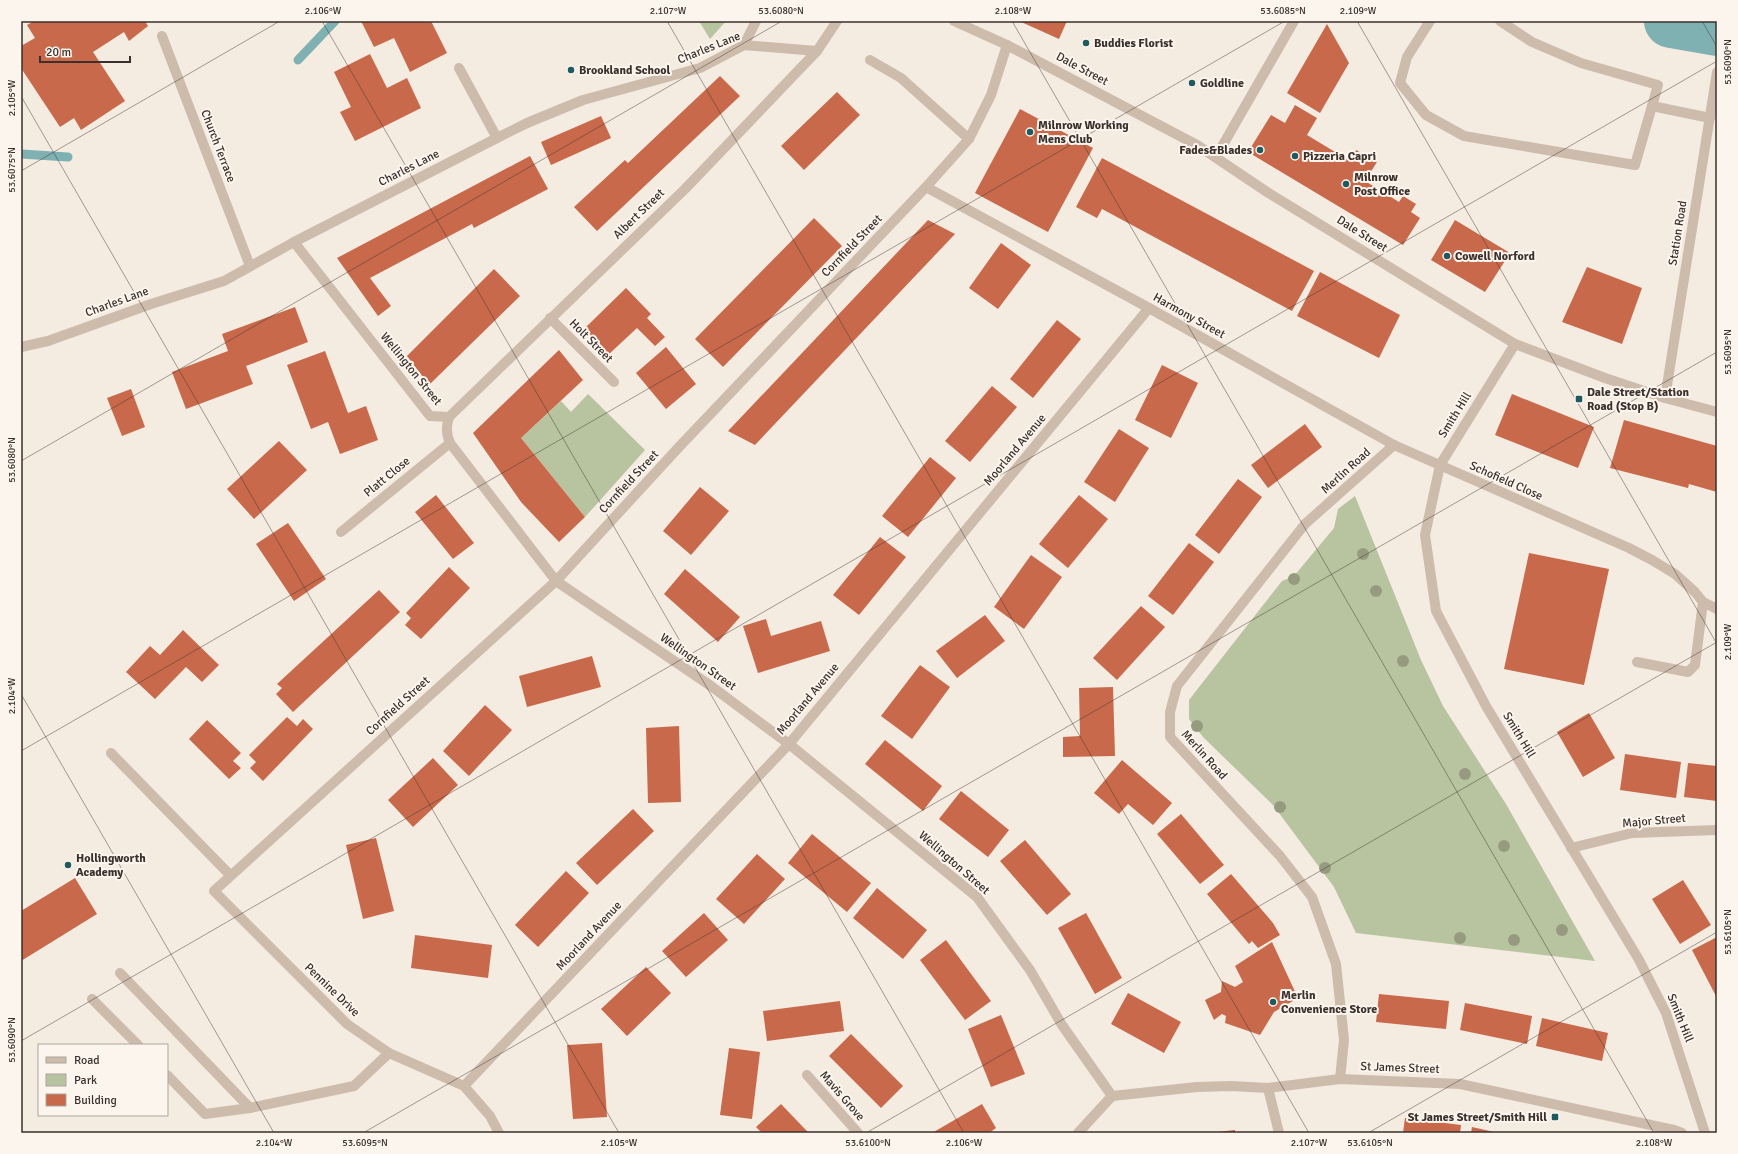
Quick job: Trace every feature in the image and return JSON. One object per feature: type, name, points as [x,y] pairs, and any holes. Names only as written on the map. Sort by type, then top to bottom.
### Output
[{"type":"street","points":[[744,45],[756,21]]},
{"type":"street","name":"Albert Street","points":[[449,417],[685,189],[816,51],[837,21]]},
{"type":"street","name":"Dale Street","points":[[954,21],[1007,45],[1197,145],[1267,192],[1515,344],[1605,378],[1665,398],[1717,412]]},
{"type":"street","points":[[1430,21],[1407,57],[1400,83],[1426,116],[1464,136],[1635,165],[1658,85],[1581,63],[1532,42],[1500,21]]},
{"type":"street","points":[[1216,157],[1291,22]]},
{"type":"street","name":"Church Terrace","points":[[162,36],[250,266]]},
{"type":"street","name":"Charles Lane","points":[[21,347],[48,341],[151,304],[224,281],[294,242],[497,138],[527,123],[583,100],[700,68],[744,45],[816,51]]},
{"type":"street","name":"Cornfield Street","points":[[214,890],[556,581],[679,447],[926,187],[969,138],[991,95],[1007,45]]},
{"type":"street","points":[[870,60],[902,78],[969,138]]},
{"type":"street","points":[[459,68],[497,138]]},
{"type":"street","name":"Station Road","points":[[1665,398],[1717,72]]},
{"type":"street","points":[[1652,106],[1710,118]]},
{"type":"street","name":"Harmony Street","points":[[926,187],[1149,308],[1394,445],[1440,465]]},
{"type":"street","name":"Wellington Street","points":[[294,242],[430,416],[449,417],[446,429],[450,443],[556,581],[711,686],[789,744],[977,897],[1030,970],[1062,1025],[1112,1096]]},
{"type":"street","name":"Moorland Avenue","points":[[464,1086],[789,744],[1149,308]]},
{"type":"street","name":"Holt Street","points":[[550,318],[614,382]]},
{"type":"street","name":"Smith Hill","points":[[1515,344],[1440,465],[1425,535],[1436,611],[1486,706],[1638,958],[1666,1013],[1705,1133]]},
{"type":"street","name":"Platt Close","points":[[341,532],[450,443]]},
{"type":"street","name":"Merlin Road","points":[[1340,1079],[1344,1040],[1336,964],[1312,897],[1280,856],[1170,737],[1170,712],[1177,686],[1305,524],[1394,445]]},
{"type":"street","name":"Schofield Close","points":[[1440,465],[1561,520],[1629,548],[1675,574],[1695,592],[1703,602]]},
{"type":"street","points":[[1637,662],[1688,672],[1695,665],[1703,602],[1717,608]]},
{"type":"street","points":[[111,753],[230,875]]},
{"type":"street","name":"Major Street","points":[[1571,848],[1632,833],[1717,830]]},
{"type":"street","name":"Pennine Drive","points":[[214,890],[347,1024],[389,1053],[464,1086],[490,1116],[499,1133]]},
{"type":"street","points":[[120,973],[250,1108]]},
{"type":"street","points":[[92,998],[137,1044]]},
{"type":"street","points":[[168,1076],[205,1114],[250,1108],[354,1086],[389,1053]]},
{"type":"street","name":"Mavis Grove","points":[[807,1075],[858,1133]]},
{"type":"street","name":"St James Street","points":[[1112,1096],[1197,1087],[1231,1086],[1268,1088],[1340,1079],[1460,1084],[1674,1130],[1682,1133]]},
{"type":"street","points":[[1268,1088],[1279,1133]]},
{"type":"street","points":[[1078,1133],[1112,1096]]},
{"type":"green space","points":[[699,21],[726,21],[710,39]]},
{"type":"green space","points":[[588,394],[645,450],[585,517],[521,438],[561,401],[571,412]]},
{"type":"green space","points":[[1355,496],[1421,660],[1443,706],[1506,804],[1595,961],[1356,933],[1334,887],[1273,805],[1203,737],[1189,719],[1189,700],[1282,581],[1294,576],[1334,528],[1338,509]]},
{"type":"building","points":[[34,21],[145,21],[148,26],[129,41],[124,32],[93,52],[125,101],[81,130],[74,118],[60,127],[21,68],[21,46],[35,38],[27,25]]},
{"type":"building","points":[[361,21],[431,21],[447,53],[410,72],[394,38],[374,47]]},
{"type":"building","points":[[1019,21],[1067,21],[1059,39]]},
{"type":"building","points":[[1327,24],[1349,63],[1320,113],[1287,93]]},
{"type":"building","points":[[370,54],[387,88],[407,78],[421,108],[355,141],[340,112],[351,107],[334,72]]},
{"type":"building","points":[[720,76],[740,96],[597,231],[574,207],[625,160],[628,163]]},
{"type":"building","points":[[837,92],[860,115],[804,170],[781,146]]},
{"type":"building","points":[[1295,105],[1317,118],[1307,135],[1350,161],[1356,150],[1377,162],[1365,181],[1399,202],[1403,196],[1416,204],[1411,212],[1420,218],[1403,245],[1248,152],[1271,115],[1285,123]]},
{"type":"building","points":[[1020,109],[1093,148],[1048,232],[975,193]]},
{"type":"building","points":[[601,116],[611,138],[551,165],[541,142]]},
{"type":"building","points":[[530,156],[548,189],[474,228],[472,224],[370,278],[391,306],[378,316],[337,258]]},
{"type":"building","points":[[1102,158],[1314,271],[1292,311],[1102,209],[1097,218],[1076,207]]},
{"type":"building","points":[[814,218],[842,246],[723,367],[695,339]]},
{"type":"building","points":[[928,220],[955,234],[755,445],[728,431]]},
{"type":"building","points":[[1455,220],[1510,253],[1485,292],[1431,260]]},
{"type":"building","points":[[1001,243],[1031,265],[998,309],[969,288]]},
{"type":"building","points":[[1587,267],[1642,288],[1622,344],[1562,322]]},
{"type":"building","points":[[494,269],[520,296],[429,385],[407,356]]},
{"type":"building","points":[[1320,272],[1400,315],[1379,358],[1297,316]]},
{"type":"building","points":[[626,288],[651,314],[647,318],[665,337],[655,346],[637,328],[608,355],[584,329]]},
{"type":"building","points":[[295,307],[308,342],[246,366],[253,384],[186,409],[172,372],[228,351],[222,334]]},
{"type":"building","points":[[1057,320],[1081,339],[1033,398],[1010,379]]},
{"type":"building","points":[[666,347],[696,384],[666,409],[636,373]]},
{"type":"building","points":[[559,350],[583,380],[521,438],[585,517],[559,542],[521,502],[473,433]]},
{"type":"building","points":[[325,351],[348,413],[366,406],[378,440],[340,454],[328,422],[311,429],[287,365]]},
{"type":"building","points":[[1162,365],[1198,383],[1171,438],[1135,420]]},
{"type":"building","points":[[992,386],[1017,407],[970,462],[945,441]]},
{"type":"building","points":[[131,389],[145,427],[122,436],[107,398]]},
{"type":"building","points":[[1512,394],[1594,427],[1578,468],[1495,435]]},
{"type":"building","points":[[1624,420],[1717,446],[1717,492],[1689,484],[1688,488],[1610,468]]},
{"type":"building","points":[[1305,424],[1322,447],[1268,488],[1251,465]]},
{"type":"building","points":[[1119,429],[1149,448],[1115,502],[1084,482]]},
{"type":"building","points":[[279,441],[307,470],[254,519],[227,489]]},
{"type":"building","points":[[930,457],[956,478],[908,537],[882,516]]},
{"type":"building","points":[[1238,479],[1262,497],[1219,554],[1195,535]]},
{"type":"building","points":[[700,487],[729,511],[691,555],[663,531]]},
{"type":"building","points":[[436,495],[474,543],[453,559],[415,512]]},
{"type":"building","points":[[1079,495],[1108,519],[1068,568],[1039,544]]},
{"type":"building","points":[[288,523],[326,579],[294,601],[256,544]]},
{"type":"building","points":[[880,537],[906,557],[859,615],[833,595]]},
{"type":"building","points":[[1189,543],[1214,562],[1173,615],[1148,596]]},
{"type":"building","points":[[1529,553],[1609,569],[1584,685],[1504,669]]},
{"type":"building","points":[[1031,555],[1062,577],[1024,629],[994,607]]},
{"type":"building","points":[[449,567],[470,588],[421,639],[405,625],[411,618],[406,613]]},
{"type":"building","points":[[685,569],[740,617],[718,642],[664,594]]},
{"type":"building","points":[[379,590],[400,612],[293,712],[276,694],[282,688],[277,684]]},
{"type":"building","points":[[1141,606],[1165,627],[1117,680],[1093,658]]},
{"type":"building","points":[[985,615],[1005,641],[957,678],[936,651]]},
{"type":"building","points":[[766,619],[771,636],[821,621],[830,651],[758,673],[743,626]]},
{"type":"building","points":[[183,630],[219,665],[202,682],[186,667],[155,699],[126,672],[150,646],[160,655]]},
{"type":"building","points":[[592,656],[601,687],[527,707],[519,676]]},
{"type":"building","points":[[920,665],[950,687],[912,739],[881,716]]},
{"type":"building","points":[[1113,687],[1115,756],[1063,757],[1063,737],[1080,736],[1079,688]]},
{"type":"building","points":[[485,705],[512,730],[469,776],[443,751]]},
{"type":"building","points":[[1589,713],[1615,758],[1583,777],[1557,732]]},
{"type":"building","points":[[287,717],[297,726],[303,719],[313,729],[263,781],[250,768],[256,762],[249,755]]},
{"type":"building","points":[[207,720],[241,753],[233,761],[241,768],[229,779],[189,739]]},
{"type":"building","points":[[679,726],[681,802],[648,803],[646,728]]},
{"type":"building","points":[[885,740],[942,786],[923,811],[865,764]]},
{"type":"building","points":[[1625,754],[1681,762],[1676,798],[1620,790]]},
{"type":"building","points":[[433,758],[458,785],[413,827],[388,800]]},
{"type":"building","points":[[1122,760],[1172,803],[1153,825],[1128,804],[1119,814],[1094,793]]},
{"type":"building","points":[[1688,763],[1717,766],[1717,801],[1684,797]]},
{"type":"building","points":[[961,791],[1009,830],[988,857],[939,819]]},
{"type":"building","points":[[633,809],[654,831],[597,885],[576,863]]},
{"type":"building","points":[[1181,814],[1224,865],[1200,884],[1157,834]]},
{"type":"building","points":[[812,834],[871,883],[847,912],[788,863]]},
{"type":"building","points":[[376,838],[394,911],[363,919],[346,845]]},
{"type":"building","points":[[1025,840],[1071,894],[1047,915],[1000,861]]},
{"type":"building","points":[[757,854],[785,879],[744,924],[716,899]]},
{"type":"building","points":[[566,871],[589,893],[538,947],[515,925]]},
{"type":"building","points":[[1231,874],[1273,923],[1280,935],[1258,948],[1252,941],[1249,944],[1207,894]]},
{"type":"building","points":[[75,878],[97,914],[21,961],[21,911]]},
{"type":"building","points":[[1683,880],[1711,925],[1680,944],[1652,899]]},
{"type":"building","points":[[877,888],[927,930],[903,959],[853,918]]},
{"type":"building","points":[[704,913],[728,940],[686,977],[662,951]]},
{"type":"building","points":[[1086,913],[1122,978],[1095,994],[1058,928]]},
{"type":"building","points":[[415,935],[492,945],[488,978],[411,968]]},
{"type":"building","points":[[1717,937],[1717,998],[1692,950]]},
{"type":"building","points":[[946,940],[991,1001],[965,1020],[920,960]]},
{"type":"building","points":[[1272,942],[1298,998],[1274,1012],[1260,1035],[1225,1023],[1226,1016],[1222,1014],[1214,1020],[1205,1000],[1221,992],[1222,981],[1235,987],[1243,982],[1235,966]]},
{"type":"building","points":[[646,967],[671,993],[627,1036],[601,1009]]},
{"type":"building","points":[[1128,993],[1181,1022],[1164,1053],[1111,1024]]},
{"type":"building","points":[[1379,994],[1449,1001],[1446,1029],[1376,1022]]},
{"type":"building","points":[[840,1001],[844,1031],[767,1041],[763,1011]]},
{"type":"building","points":[[1465,1003],[1532,1016],[1527,1044],[1460,1030]]},
{"type":"building","points":[[1001,1015],[1025,1074],[991,1087],[968,1029]]},
{"type":"building","points":[[1542,1018],[1608,1033],[1602,1061],[1536,1046]]},
{"type":"building","points":[[851,1034],[903,1086],[881,1108],[829,1056]]},
{"type":"building","points":[[602,1043],[607,1117],[573,1119],[567,1045]]},
{"type":"building","points":[[729,1048],[760,1052],[752,1119],[720,1115]]},
{"type":"building","points":[[781,1104],[809,1133],[762,1133],[756,1127]]},
{"type":"building","points":[[982,1104],[996,1128],[989,1133],[932,1133]]},
{"type":"building","points":[[1405,1118],[1461,1125],[1460,1133],[1403,1133]]},
{"type":"building","points":[[1472,1127],[1494,1132],[1494,1133],[1471,1133]]},
{"type":"building","points":[[1235,1130],[1235,1133],[1217,1133],[1217,1132]]},
{"type":"waterway","points":[[298,60],[335,21]]},
{"type":"waterway","points":[[1671,21],[1717,29]]},
{"type":"waterway","points":[[21,154],[68,157]]},
{"type":"place","name":"Buddies Florist","points":[[1086,43]]},
{"type":"place","name":"Brookland School","points":[[571,70]]},
{"type":"place","name":"Goldline","points":[[1192,83]]},
{"type":"place","name":"Milnrow Working Mens Club","points":[[1030,132]]},
{"type":"place","name":"Fades&Blades","points":[[1260,150]]},
{"type":"place","name":"Pizzeria Capri","points":[[1295,156]]},
{"type":"place","name":"Milnrow Post Office","points":[[1346,184]]},
{"type":"place","name":"Cowell Norford","points":[[1447,256]]},
{"type":"place","name":"Dale Street/Station Road (Stop B)","points":[[1579,399]]},
{"type":"place","name":"Hollingworth Academy","points":[[68,865]]},
{"type":"place","name":"Merlin Convenience Store","points":[[1273,1002]]},
{"type":"place","name":"St James Street/Smith Hill","points":[[1555,1117]]}]
